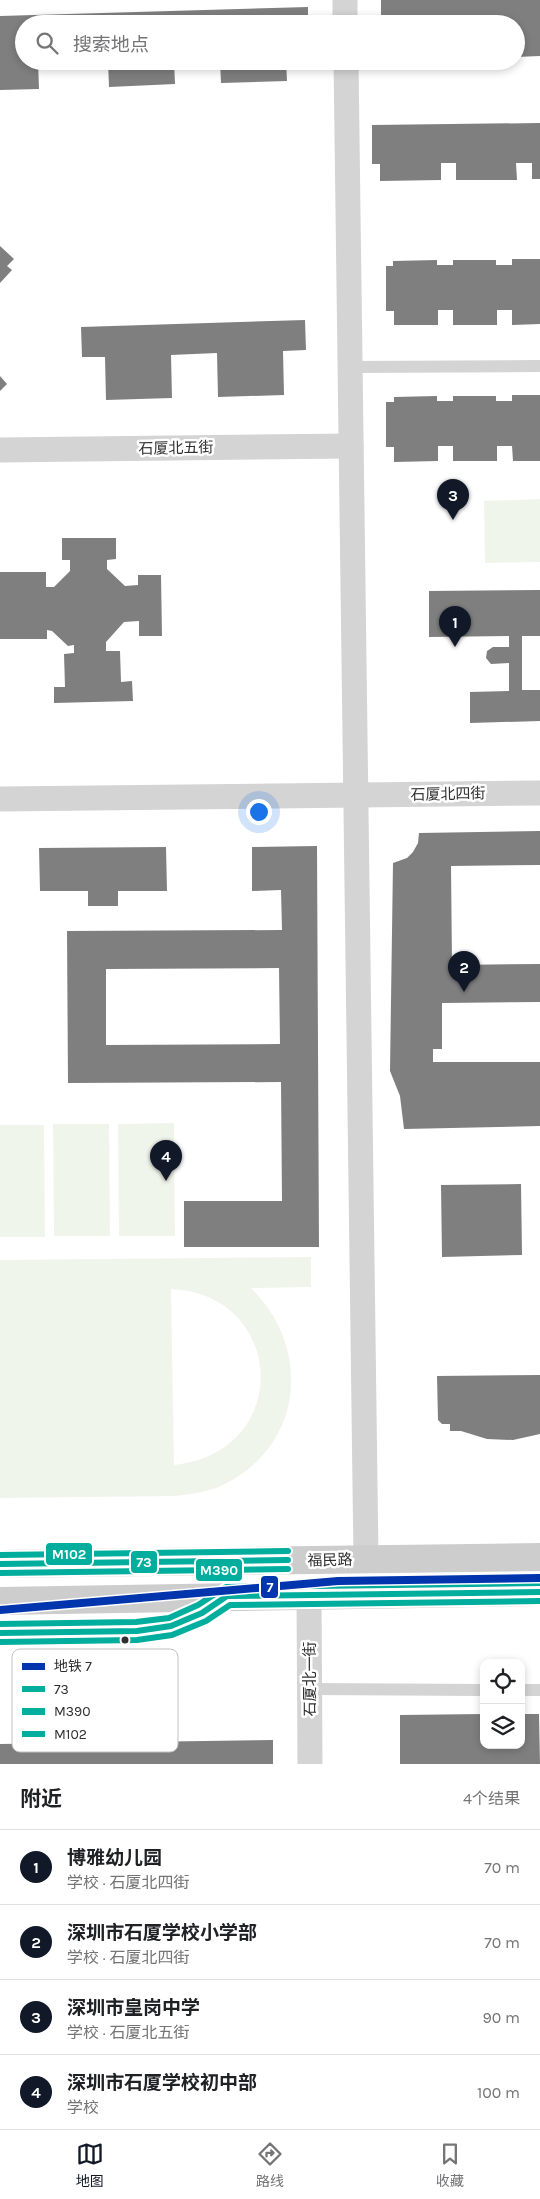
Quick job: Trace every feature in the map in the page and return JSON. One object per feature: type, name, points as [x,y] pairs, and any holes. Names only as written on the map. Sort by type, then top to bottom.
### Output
[{"type":"main road","name":"福民路","points":[[0,1564],[540,1557]]},
{"type":"main road","points":[[0,1602],[227,1596],[540,1592]]},
{"type":"street","points":[[345,0],[346,15]]},
{"type":"street","points":[[346,70],[366,1559]]},
{"type":"street","name":"石厦北五街","points":[[0,450],[351,446]]},
{"type":"street","name":"石厦北四街","points":[[0,799],[540,793]]},
{"type":"street","name":"石厦北一街","points":[[309,1595],[310,1764]]},
{"type":"lane","points":[[350,368],[540,366]]},
{"type":"lane","points":[[0,1633],[137,1631],[171,1626],[202,1613],[227,1596]]},
{"type":"lane","points":[[310,1689],[480,1690]]},
{"type":"lane","points":[[525,1690],[540,1690]]},
{"type":"shaded area","points":[[540,499],[540,562],[485,563],[484,501]]},
{"type":"shaded area","points":[[174,1123],[175,1236],[119,1236],[118,1124]]},
{"type":"shaded area","points":[[53,1124],[109,1124],[110,1236],[54,1236]]},
{"type":"shaded area","points":[[0,1125],[44,1125],[45,1237],[0,1237]]},
{"type":"shaded area","points":[[311,1257],[311,1287],[251,1288],[271,1312],[284,1339],[290,1367],[290,1395],[283,1422],[270,1446],[250,1468],[223,1485],[200,1492],[175,1496],[0,1498],[0,1260]],"holes":[[[171,1289],[209,1297],[237,1317],[254,1343],[261,1374],[256,1405],[240,1433],[213,1454],[174,1465]]]},
{"type":"building","points":[[381,0],[540,0],[540,56],[525,57],[525,15],[381,15]]},
{"type":"building","points":[[308,7],[308,15],[34,15]]},
{"type":"building","points":[[0,16],[15,16],[15,70],[38,70],[39,89],[0,90]]},
{"type":"building","points":[[108,70],[174,70],[175,84],[109,87]]},
{"type":"building","points":[[220,70],[286,70],[287,81],[221,83]]},
{"type":"building","points":[[540,123],[540,179],[532,179],[532,163],[516,163],[517,180],[456,180],[456,163],[441,163],[441,180],[380,181],[380,164],[372,164],[372,125]]},
{"type":"building","points":[[0,246],[14,259],[7,266],[12,270],[0,283]]},
{"type":"building","points":[[512,259],[540,259],[540,324],[512,325],[512,310],[497,310],[497,325],[453,325],[453,310],[438,310],[438,325],[394,325],[394,311],[386,311],[386,266],[393,266],[393,261],[437,260],[437,265],[453,265],[453,260],[496,260],[496,265],[512,265]]},
{"type":"building","points":[[305,320],[306,350],[283,351],[284,395],[218,397],[217,353],[171,355],[172,398],[106,400],[105,357],[82,357],[81,327]]},
{"type":"building","points":[[0,376],[7,384],[0,391]]},
{"type":"building","points":[[512,395],[540,395],[540,461],[513,461],[512,446],[497,446],[497,461],[453,461],[453,446],[438,446],[438,461],[394,462],[394,447],[386,447],[386,402],[394,402],[394,397],[437,396],[437,401],[453,401],[453,396],[496,396],[496,401],[512,401]]},
{"type":"building","points":[[62,538],[116,538],[116,559],[107,560],[107,569],[125,586],[138,585],[138,575],[161,575],[162,636],[139,636],[139,621],[124,622],[106,642],[106,651],[120,651],[121,682],[132,681],[133,701],[54,703],[54,687],[65,687],[64,654],[74,653],[74,645],[68,646],[52,631],[47,630],[47,639],[0,639],[0,572],[46,572],[46,587],[54,587],[70,571],[70,560],[62,560]]},
{"type":"building","points":[[540,590],[540,636],[522,636],[522,690],[540,690],[540,721],[470,723],[470,692],[509,691],[509,663],[491,664],[486,658],[487,651],[493,647],[509,647],[509,636],[429,637],[429,591]]},
{"type":"building","points":[[540,831],[540,865],[451,866],[452,965],[540,964],[540,1002],[442,1003],[442,1049],[433,1049],[433,1062],[540,1062],[540,1126],[404,1129],[400,1096],[390,1071],[393,863],[407,858],[413,852],[418,843],[419,833]]},
{"type":"building","points":[[317,846],[319,1247],[184,1247],[184,1201],[282,1201],[281,1082],[68,1083],[67,931],[282,930],[281,890],[252,891],[252,847]],"holes":[[[279,968],[280,1044],[106,1045],[106,969]]]},
{"type":"building","points":[[166,847],[167,891],[118,891],[118,906],[88,906],[88,891],[40,891],[39,848]]},
{"type":"building","points":[[521,1184],[522,1255],[442,1257],[441,1185]]},
{"type":"building","points":[[540,1375],[540,1434],[513,1440],[487,1439],[461,1431],[450,1431],[450,1424],[442,1424],[438,1420],[437,1376]]},
{"type":"building","points":[[480,1714],[480,1749],[525,1749],[525,1714],[539,1714],[540,1764],[400,1764],[400,1715]]},
{"type":"building","points":[[273,1740],[273,1764],[0,1764],[0,1744],[12,1744],[12,1752],[178,1752],[178,1741]]},
{"type":"metro line","name":"7","points":[[0,1610],[338,1581],[540,1578]]},
{"type":"transit line","name":"M102","points":[[0,1555],[288,1551]]},
{"type":"transit line","name":"73","points":[[0,1564],[288,1560]]},
{"type":"transit line","name":"M390","points":[[0,1573],[288,1569]]},
{"type":"transit line","name":"M102","points":[[0,1624],[136,1622],[169,1618],[198,1605],[226,1587],[540,1583]]},
{"type":"transit line","name":"73","points":[[0,1633],[137,1631],[171,1626],[202,1613],[227,1596],[540,1592]]},
{"type":"transit line","name":"M390","points":[[0,1642],[137,1640],[172,1635],[206,1621],[230,1605],[540,1601]]},
{"type":"place","name":"深圳市皇岗中学","points":[[453,520]]},
{"type":"place","name":"博雅幼儿园","points":[[455,647]]},
{"type":"place","name":"深圳市石厦学校小学部","points":[[464,992]]},
{"type":"place","name":"深圳市石厦学校初中部","points":[[166,1181]]}]
